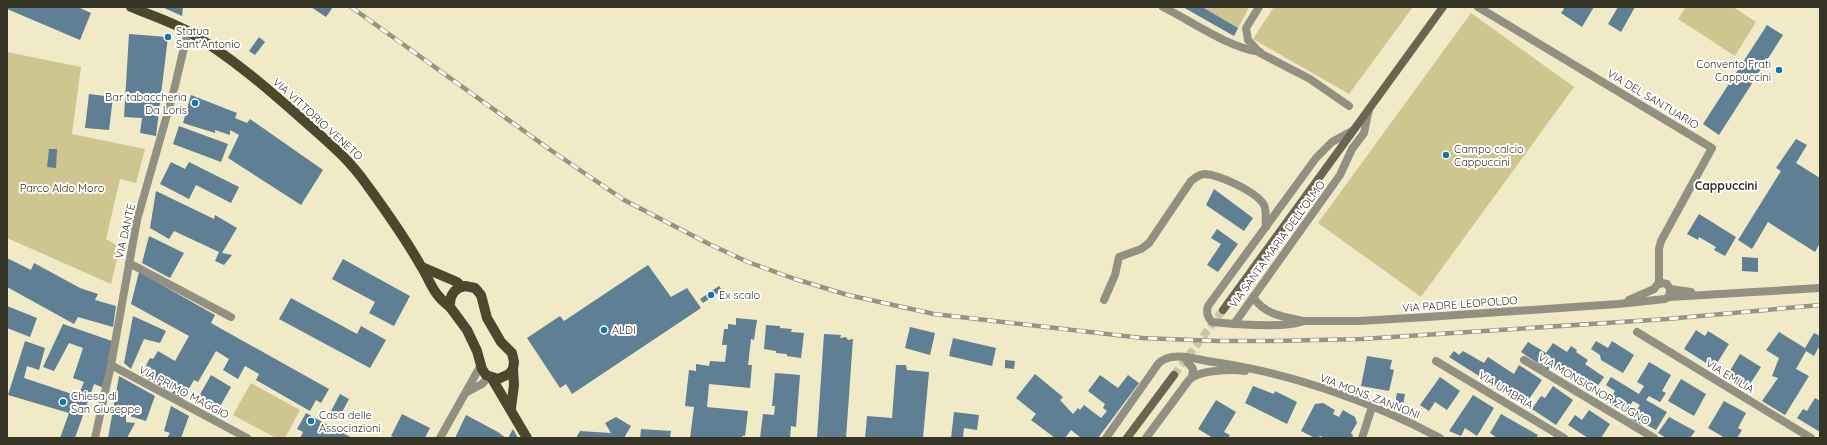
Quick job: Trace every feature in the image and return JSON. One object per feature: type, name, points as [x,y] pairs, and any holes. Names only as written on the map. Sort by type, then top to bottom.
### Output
[{"type":"main road","name":"VIA VITTORIO VENETO","points":[[131,7],[188,32],[211,46],[268,89],[343,155],[368,186],[422,267],[434,291],[450,307],[467,330],[477,351],[481,365],[511,408],[527,438]]},
{"type":"main road","name":"VIA SANTA MARIA DELL'OLMO","points":[[1223,310],[1443,7]]},
{"type":"main road","points":[[422,267],[456,282],[462,287]]},
{"type":"main road","points":[[450,307],[452,294],[462,287],[472,287],[481,295],[487,318],[501,342],[513,356],[514,385],[511,408]]},
{"type":"main road","points":[[490,377],[498,379],[505,377],[513,369]]},
{"type":"main road","points":[[1127,438],[1174,375]]},
{"type":"street","points":[[1163,7],[1230,42],[1260,53],[1310,79],[1349,106]]},
{"type":"street","points":[[1259,7],[1246,28],[1246,33],[1248,40],[1260,53]]},
{"type":"street","name":"VIA DEL SANTUARIO","points":[[1478,7],[1712,148],[1661,241],[1660,256],[1663,288]]},
{"type":"street","name":"VIA DANTE","points":[[95,438],[111,365],[137,220],[173,94],[188,32]]},
{"type":"street","name":"VIA SANTA MARIA DELL'OLMO","points":[[1352,131],[1332,142],[1316,158],[1208,306],[1207,315],[1212,322],[1234,324],[1340,175],[1352,149],[1364,134],[1369,109]]},
{"type":"street","points":[[1104,300],[1115,275],[1119,257],[1141,249],[1149,243],[1191,181],[1198,175],[1205,174],[1231,183],[1260,199],[1265,207],[1266,227]]},
{"type":"street","points":[[129,263],[231,317]]},
{"type":"street","name":"VIA PADRE LEOPOLDO","points":[[1234,324],[1288,324],[1304,321],[1367,321],[1618,304],[1658,298],[1664,299],[1663,288]]},
{"type":"street","name":"VIA PADRE LEOPOLDO","points":[[1618,304],[1663,288],[1710,295],[1820,288]]},
{"type":"street","name":"VIA PADRE LEOPOLDO","points":[[1253,297],[1263,309],[1271,314],[1304,321]]},
{"type":"street","name":"VIA EMILIA","points":[[1637,332],[1810,438]]},
{"type":"street","points":[[1106,438],[1162,360],[1172,356],[1231,364],[1291,378]]},
{"type":"street","points":[[1184,357],[1193,368],[1192,377]]},
{"type":"street","name":"VIA MONSIGNOR ZUGNO","points":[[1524,360],[1654,438]]},
{"type":"street","name":"VIA UMBRIA","points":[[1436,361],[1564,438]]},
{"type":"street","name":"VIA PRIMO MAGGIO","points":[[111,365],[247,438]]},
{"type":"street","points":[[440,438],[481,365]]},
{"type":"street","points":[[1146,438],[1192,377],[1196,374],[1241,370],[1291,378]]},
{"type":"street","points":[[467,392],[482,384],[490,377]]},
{"type":"street","name":"VIA MONS. ZANNONI","points":[[1291,378],[1372,407],[1414,424],[1440,438]]},
{"type":"street","points":[[1362,438],[1372,407]]},
{"type":"green space","points":[[1183,7],[1249,7],[1234,36]]},
{"type":"green space","points":[[1274,7],[1413,7],[1349,94],[1253,39]]},
{"type":"green space","points":[[1686,7],[1733,7],[1756,22],[1735,56],[1678,19]]},
{"type":"green space","name":"Campo calcio Cappuccini","points":[[1471,13],[1574,87],[1421,297],[1318,223]]},
{"type":"green space","name":"Parco Aldo Moro","points":[[7,52],[81,67],[72,134],[145,149],[136,183],[120,179],[106,239],[120,247],[111,284],[7,238]]},
{"type":"green space","points":[[251,383],[300,410],[285,438],[276,438],[233,415]]},
{"type":"building","points":[[7,7],[78,7],[91,13],[80,40],[7,9]]},
{"type":"building","points":[[162,7],[183,7],[182,16]]},
{"type":"building","points":[[311,7],[333,7],[326,17]]},
{"type":"building","points":[[1183,7],[1202,7],[1238,28],[1234,36]]},
{"type":"building","points":[[1563,7],[1594,7],[1582,27],[1561,13],[1564,9]]},
{"type":"building","points":[[1618,7],[1635,7],[1621,32],[1608,24]]},
{"type":"building","points":[[1767,25],[1783,35],[1719,135],[1703,124]]},
{"type":"building","points":[[129,34],[168,37],[156,136],[140,133],[142,118],[124,117]]},
{"type":"building","points":[[259,37],[265,42],[255,55],[249,51]]},
{"type":"building","points":[[89,94],[113,97],[109,130],[85,128]]},
{"type":"building","points":[[191,95],[237,113],[235,118],[247,123],[250,119],[323,170],[301,205],[228,158],[239,135],[230,130],[230,135],[215,130],[215,133],[183,123]]},
{"type":"building","points":[[179,126],[228,144],[221,162],[173,144]]},
{"type":"building","points":[[1796,139],[1807,145],[1796,163],[1820,178],[1820,243],[1815,252],[1768,222],[1752,249],[1738,240],[1781,171],[1776,168]]},
{"type":"building","points":[[49,149],[57,149],[56,168],[47,167]]},
{"type":"building","points":[[171,162],[185,169],[189,162],[239,187],[231,203],[196,185],[189,199],[160,184]]},
{"type":"building","points":[[1214,189],[1253,218],[1244,231],[1206,205]]},
{"type":"building","points":[[156,191],[214,219],[215,215],[237,228],[222,253],[232,255],[224,265],[215,261],[219,252],[174,231],[169,239],[150,228]]},
{"type":"building","points":[[1699,214],[1736,237],[1725,256],[1714,250],[1716,247],[1699,237],[1698,240],[1687,234]]},
{"type":"building","points":[[1217,229],[1238,244],[1218,272],[1207,265],[1221,244],[1211,238]]},
{"type":"building","points":[[149,236],[184,253],[170,278],[142,263]]},
{"type":"building","points":[[1742,257],[1758,258],[1758,272],[1742,271]]},
{"type":"building","points":[[7,258],[31,270],[34,263],[80,288],[98,294],[95,300],[116,306],[113,327],[78,317],[74,324],[7,287]]},
{"type":"building","points":[[343,259],[410,296],[394,326],[369,313],[375,302],[332,279]]},
{"type":"building","name":"ALDI","points":[[648,265],[671,297],[687,288],[701,308],[572,394],[566,384],[560,388],[527,338],[560,316],[564,321]]},
{"type":"building","points":[[139,272],[215,315],[211,323],[329,389],[321,403],[316,400],[310,411],[256,380],[259,374],[245,366],[238,379],[223,370],[229,359],[216,351],[198,382],[194,380],[183,399],[141,375],[150,358],[153,359],[158,351],[175,361],[189,336],[131,304]]},
{"type":"building","name":"Ex scalo","points":[[719,286],[722,290],[703,303],[700,299]]},
{"type":"building","points":[[291,298],[357,334],[361,326],[386,340],[370,368],[279,319]]},
{"type":"building","points":[[7,306],[37,318],[30,337],[7,328]]},
{"type":"building","points":[[133,316],[166,331],[160,343],[144,339],[131,369],[124,363]]},
{"type":"building","points":[[736,318],[757,320],[754,340],[751,339],[748,365],[752,365],[750,388],[709,384],[707,407],[748,411],[745,436],[742,436],[742,438],[690,438],[694,407],[685,406],[689,370],[696,371],[696,364],[709,366],[710,361],[725,362],[727,345],[722,345],[724,329],[728,329],[728,324],[736,325]]},
{"type":"building","points":[[63,324],[112,341],[104,388],[94,384],[75,438],[60,438],[69,413],[8,395],[25,341],[45,348],[39,370],[27,366],[24,378],[78,396],[84,382],[73,378],[83,348],[69,343],[54,371],[43,367]]},
{"type":"building","points":[[766,325],[780,326],[780,328],[792,329],[791,332],[804,333],[801,358],[787,356],[787,354],[776,353],[776,351],[764,349]]},
{"type":"building","points":[[910,327],[935,333],[930,355],[905,348]]},
{"type":"building","points":[[1696,330],[1705,336],[1708,331],[1729,344],[1714,368],[1684,349]]},
{"type":"building","points":[[1779,332],[1805,348],[1814,333],[1820,336],[1820,345],[1814,356],[1806,351],[1796,369],[1809,376],[1785,415],[1762,401],[1778,378],[1772,376],[1779,358],[1766,350]]},
{"type":"building","points":[[824,334],[841,335],[840,338],[846,337],[848,340],[853,339],[846,438],[817,438]]},
{"type":"building","points":[[953,338],[996,348],[992,366],[949,356]]},
{"type":"building","points":[[1596,341],[1608,348],[1612,341],[1634,355],[1623,373],[1601,360],[1600,355],[1591,349]]},
{"type":"building","points":[[1528,342],[1546,353],[1553,343],[1567,352],[1571,346],[1577,350],[1576,352],[1588,360],[1585,364],[1604,377],[1592,394],[1573,381],[1578,374],[1567,367],[1562,374],[1551,367],[1548,370],[1521,352]]},
{"type":"building","points":[[1454,351],[1459,355],[1463,351],[1484,363],[1488,357],[1514,374],[1519,365],[1542,380],[1525,405],[1449,357]]},
{"type":"building","points":[[1740,354],[1761,367],[1748,387],[1728,374]]},
{"type":"building","points":[[1367,356],[1392,360],[1390,369],[1394,370],[1389,391],[1361,386]]},
{"type":"building","points":[[1005,360],[1015,361],[1014,369],[1005,368]]},
{"type":"building","points":[[1649,362],[1671,375],[1662,391],[1666,393],[1660,402],[1649,396],[1646,400],[1667,412],[1656,430],[1631,419],[1640,405],[1633,401],[1625,413],[1607,403],[1615,391],[1606,385],[1611,377],[1639,394],[1644,386],[1637,382]]},
{"type":"building","points":[[896,365],[906,365],[907,370],[929,372],[923,438],[865,438],[867,416],[892,418]]},
{"type":"building","points":[[775,373],[800,375],[796,427],[791,426],[790,438],[760,438],[763,414],[774,415],[775,406],[772,406]]},
{"type":"building","points":[[1035,374],[1063,397],[1060,400],[1073,414],[1078,408],[1080,410],[1084,405],[1101,418],[1107,411],[1103,408],[1105,404],[1088,391],[1100,375],[1118,388],[1128,375],[1139,383],[1098,438],[1081,438],[1071,430],[1065,438],[1055,438],[1031,420],[1036,414],[1016,398]]},
{"type":"building","points":[[211,375],[231,387],[218,410],[198,398]]},
{"type":"building","points":[[119,376],[155,396],[146,421],[126,415],[126,422],[135,423],[127,438],[108,438]]},
{"type":"building","points":[[1440,377],[1460,391],[1447,410],[1435,402],[1429,411],[1420,405]]},
{"type":"building","points":[[1681,379],[1706,394],[1694,416],[1668,401]]},
{"type":"building","points":[[1253,386],[1274,394],[1275,391],[1297,402],[1287,424],[1245,403]]},
{"type":"building","points":[[1553,386],[1573,400],[1556,425],[1532,409],[1541,396],[1545,398]]},
{"type":"building","points":[[1397,393],[1405,394],[1403,406],[1395,404]]},
{"type":"building","points":[[340,394],[349,399],[340,416],[331,411]]},
{"type":"building","points":[[1473,395],[1494,408],[1477,436],[1465,428],[1461,436],[1449,431]]},
{"type":"building","points":[[1815,398],[1820,401],[1820,432],[1797,418],[1803,409],[1807,411]]},
{"type":"building","points":[[1216,400],[1236,412],[1224,432],[1230,435],[1228,438],[1213,438],[1198,429]]},
{"type":"building","points":[[1724,401],[1746,413],[1738,428],[1742,430],[1737,438],[1725,438],[1708,428]]},
{"type":"building","points":[[1323,403],[1335,410],[1333,414],[1339,417],[1343,410],[1355,417],[1357,423],[1351,433],[1353,435],[1352,438],[1324,438],[1321,436],[1315,438],[1301,431],[1315,404]]},
{"type":"building","points":[[171,406],[189,416],[181,438],[167,438],[170,433],[164,431]]},
{"type":"building","points":[[1589,410],[1610,424],[1601,438],[1588,438],[1568,425],[1575,415],[1582,420]]},
{"type":"building","points":[[954,412],[979,415],[977,430],[964,428],[963,438],[951,438]]},
{"type":"building","name":"Casa delle Associazioni","points":[[306,413],[352,438],[300,438],[303,432],[297,429]]},
{"type":"building","points":[[402,414],[430,428],[425,438],[396,438],[391,436]]},
{"type":"building","points":[[1501,414],[1538,435],[1536,438],[1497,438],[1490,433]]},
{"type":"building","points":[[466,415],[498,432],[506,438],[455,438]]},
{"type":"building","points":[[616,417],[631,426],[624,438],[576,438],[580,431],[611,433],[605,423]]},
{"type":"building","points":[[1669,417],[1695,431],[1690,438],[1666,438],[1658,433]]},
{"type":"building","points":[[513,429],[518,438],[508,438]]},
{"type":"building","points":[[641,429],[671,431],[670,438],[640,438]]},
{"type":"tunnel","points":[[1174,375],[1223,310]]},
{"type":"railway","points":[[351,7],[549,149],[624,200],[709,244],[748,262],[795,279],[848,295],[934,314],[1142,338],[1219,341],[1273,341],[1362,339],[1667,319],[1820,305]]},
{"type":"place","name":"Statua Sant'Antonio","points":[[168,37]]},
{"type":"place","name":"Convento Frati Cappuccini","points":[[1779,70]]},
{"type":"place","name":"Bar tabaccheria Da Loris","points":[[195,103]]},
{"type":"place","name":"Campo calcio Cappuccini","points":[[1446,155]]},
{"type":"place","name":"Ex scalo","points":[[711,295]]},
{"type":"place","name":"ALDI","points":[[604,330]]},
{"type":"place","name":"Chiesa di San Giuseppe","points":[[63,402]]},
{"type":"place","name":"Casa delle Associazioni","points":[[311,421]]},
{"type":"district","name":"Cappuccini","points":[[1726,185]]}]
